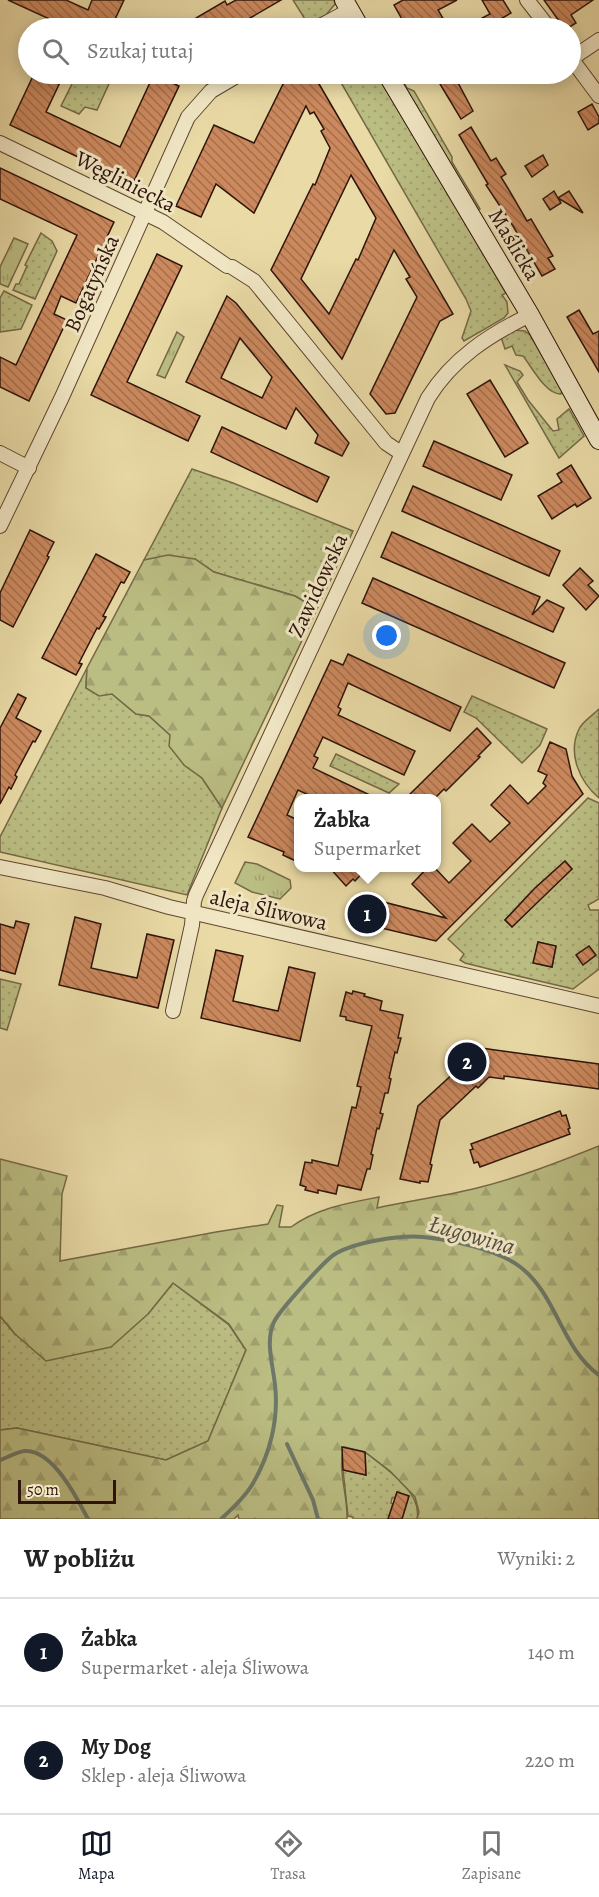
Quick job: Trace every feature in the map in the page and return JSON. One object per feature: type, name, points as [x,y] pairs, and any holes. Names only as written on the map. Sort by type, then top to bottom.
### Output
[{"type":"street","points":[[527,0],[541,18]]},
{"type":"street","points":[[330,18],[347,5]]},
{"type":"street","points":[[581,52],[599,40]]},
{"type":"street","points":[[581,72],[599,96]]},
{"type":"street","name":"Bogatyńska","points":[[0,526],[29,468],[188,117],[211,91],[223,84]]},
{"type":"street","name":"Maślicka","points":[[393,84],[530,315],[599,440]]},
{"type":"street","name":"Węgliniecka","points":[[0,143],[163,222],[254,281],[386,443],[401,453]]},
{"type":"street","name":"Zawidowska","points":[[173,1011],[192,925],[194,901],[219,842],[428,398],[437,383],[455,363],[474,347],[530,315]]},
{"type":"street","points":[[0,453],[29,468]]},
{"type":"street","name":"aleja Śliwowa","points":[[0,867],[105,888],[193,913],[599,1006]]},
{"type":"green space","points":[[293,0],[334,0],[335,4],[326,15],[320,18],[304,18]]},
{"type":"green space","points":[[72,84],[109,84],[97,110],[85,107],[79,114],[61,106]]},
{"type":"green space","points":[[342,84],[384,84],[506,293],[502,295],[507,302],[508,313],[504,318],[464,341],[462,338],[471,311]]},
{"type":"green space","points":[[398,84],[405,84],[407,88],[414,91],[480,209],[474,212]]},
{"type":"green space","points":[[41,233],[52,241],[57,251],[35,299],[13,290],[16,284],[19,284],[27,266],[25,265]]},
{"type":"green space","points":[[14,238],[28,244],[8,287],[0,284],[0,267]]},
{"type":"green space","points":[[4,291],[32,305],[21,329],[0,332],[0,298]]},
{"type":"green space","points":[[514,330],[525,331],[530,335],[563,391],[561,394],[550,390],[523,356],[516,355],[512,346],[505,349],[501,337]]},
{"type":"green space","points":[[177,332],[184,337],[165,378],[157,375]]},
{"type":"green space","points":[[505,365],[520,371],[523,375],[517,382],[553,431],[559,430],[557,419],[569,409],[584,436],[559,458]]},
{"type":"green space","points":[[192,469],[353,531],[317,609],[295,596],[214,572],[195,559],[144,560]]},
{"type":"green space","points":[[168,555],[195,559],[214,572],[295,596],[317,609],[222,808],[202,778],[184,765],[169,746],[170,735],[149,716],[136,714],[112,694],[99,696],[86,688],[87,668],[144,560]]},
{"type":"green space","points":[[87,668],[86,688],[112,694],[136,714],[149,716],[170,735],[184,765],[202,778],[222,808],[187,895],[0,852],[0,837]]},
{"type":"green space","points":[[472,696],[547,729],[540,745],[522,763],[476,718],[464,712]]},
{"type":"green space","points":[[599,709],[599,798],[581,776],[574,748],[580,726]]},
{"type":"green space","points":[[336,754],[399,784],[389,793],[330,766]]},
{"type":"green space","points":[[588,798],[599,803],[599,899],[588,905],[590,910],[599,910],[599,969],[573,989],[465,963],[460,960],[464,954],[448,939]],"holes":[[[565,861],[572,869],[542,897],[535,888]],[[532,891],[540,899],[512,927],[505,920]],[[538,942],[556,946],[552,967],[534,963]]]},
{"type":"green space","points":[[245,862],[257,864],[290,880],[291,888],[280,899],[252,892],[235,883]]},
{"type":"green space","points":[[0,979],[21,984],[7,1030],[0,1028]]},
{"type":"green space","points":[[599,1146],[599,1519],[417,1519],[419,1512],[415,1497],[390,1471],[365,1452],[344,1447],[342,1473],[347,1519],[239,1519],[238,1515],[234,1519],[0,1519],[0,1430],[17,1428],[166,1460],[208,1441],[246,1350],[229,1324],[173,1283],[148,1314],[111,1347],[46,1361],[15,1334],[0,1316],[0,1159],[67,1176],[62,1194],[60,1261],[268,1224],[277,1205],[283,1206],[279,1227],[291,1227],[311,1215],[333,1207],[379,1197],[377,1208],[465,1191],[523,1175]]},
{"type":"green space","points":[[173,1283],[229,1325],[246,1350],[208,1441],[166,1460],[17,1428],[0,1430],[0,1316],[15,1334],[148,1314]]},
{"type":"green space","points":[[365,1452],[408,1490],[414,1499],[417,1519],[402,1519],[409,1496],[397,1492],[395,1498],[392,1498],[391,1503],[393,1504],[388,1519],[353,1519],[348,1516],[343,1470],[366,1475]]},
{"type":"building","points":[[8,0],[66,0],[88,10],[92,0],[124,0],[116,18],[47,18]]},
{"type":"building","points":[[236,0],[281,0],[250,18],[196,18],[225,1],[227,5]]},
{"type":"building","points":[[403,0],[457,0],[438,10],[443,18],[401,18],[394,5]]},
{"type":"building","points":[[482,0],[503,0],[511,13],[502,18],[482,18],[490,14]]},
{"type":"building","points":[[544,0],[593,0],[571,15],[573,18],[557,18]]},
{"type":"building","points":[[29,84],[59,84],[46,112],[120,147],[149,84],[179,86],[133,183],[10,125]]},
{"type":"building","points":[[283,84],[319,84],[453,314],[440,321],[395,413],[386,414],[370,394],[417,297],[406,279],[410,277],[394,250],[342,359],[271,270],[313,184],[315,185],[330,148],[321,131],[324,129],[314,112],[310,114],[306,106],[254,213],[216,184],[201,217],[176,206],[214,125],[254,143]],"holes":[[[351,175],[376,218],[358,260],[356,259],[329,314],[301,279]]]},
{"type":"building","points":[[440,84],[459,84],[473,111],[461,119]]},
{"type":"building","points":[[592,104],[599,117],[599,123],[588,130],[578,112]]},
{"type":"building","points":[[471,127],[491,161],[496,158],[506,174],[501,177],[527,221],[531,219],[553,256],[548,258],[555,269],[542,276],[486,185],[488,184],[459,135]]},
{"type":"building","points":[[543,155],[548,165],[532,177],[525,166]]},
{"type":"building","points":[[0,168],[114,222],[76,303],[61,296],[54,314],[67,320],[29,401],[0,387],[0,357],[16,365],[77,235],[0,199]]},
{"type":"building","points":[[554,191],[561,203],[550,210],[543,199]]},
{"type":"building","points":[[569,191],[583,213],[558,198]]},
{"type":"building","points":[[157,254],[182,266],[127,382],[200,416],[188,441],[91,395]]},
{"type":"building","points":[[227,296],[236,303],[349,443],[342,456],[315,443],[318,435],[296,408],[286,429],[186,382]],"holes":[[[240,338],[272,377],[262,398],[221,378]]]},
{"type":"building","points":[[579,310],[593,334],[599,331],[599,372],[567,317]]},
{"type":"building","points":[[490,380],[528,443],[505,457],[467,394]]},
{"type":"building","points":[[222,427],[329,477],[317,502],[211,452]]},
{"type":"building","points":[[434,441],[512,475],[501,500],[423,466]]},
{"type":"building","points":[[571,465],[591,498],[577,507],[575,504],[552,519],[538,496],[562,482],[557,474]]},
{"type":"building","points":[[413,486],[560,551],[549,576],[402,511]]},
{"type":"building","points":[[30,530],[54,542],[47,556],[49,557],[13,627],[0,620],[0,593]]},
{"type":"building","points":[[392,532],[540,597],[532,615],[547,600],[564,608],[553,632],[381,557]]},
{"type":"building","points":[[96,554],[130,572],[124,583],[121,582],[103,616],[106,617],[99,629],[97,628],[79,663],[82,664],[76,675],[42,658]]},
{"type":"building","points":[[580,568],[593,581],[588,585],[599,596],[586,610],[563,585]]},
{"type":"building","points":[[373,578],[565,663],[554,688],[362,603]]},
{"type":"building","points":[[348,654],[461,707],[450,731],[348,683],[338,707],[341,709],[338,715],[415,751],[404,775],[323,737],[314,756],[318,758],[313,768],[368,794],[306,794],[298,790],[294,794],[287,815],[294,818],[294,860],[283,855],[284,852],[248,837],[331,660],[343,665]]},
{"type":"building","points":[[18,694],[26,698],[16,718],[41,731],[35,742],[33,741],[15,775],[17,777],[11,789],[9,787],[0,804],[0,728]]},
{"type":"building","points":[[477,728],[491,743],[446,791],[444,789],[439,794],[410,794]]},
{"type":"building","points":[[550,742],[566,749],[572,776],[583,794],[436,941],[360,923],[368,898],[446,918],[412,884],[423,872],[439,872],[449,883],[471,861],[453,843],[472,824],[490,842],[510,823],[491,805],[510,785],[528,804],[546,786],[543,783],[547,775],[538,771]]},
{"type":"building","points":[[565,861],[572,869],[512,927],[505,920]]},
{"type":"building","points":[[333,872],[363,872],[355,881],[353,879],[346,886]]},
{"type":"building","points":[[75,917],[101,924],[91,968],[137,978],[147,934],[174,940],[158,1008],[59,985]]},
{"type":"building","points":[[16,921],[29,924],[15,974],[0,970],[0,924],[14,928]]},
{"type":"building","points":[[538,942],[556,946],[552,967],[533,963]]},
{"type":"building","points":[[589,946],[596,955],[583,965],[576,955]]},
{"type":"building","points":[[216,950],[243,956],[233,1001],[278,1011],[289,967],[315,973],[300,1041],[201,1018]]},
{"type":"building","points":[[353,991],[382,1001],[380,1010],[403,1015],[398,1038],[401,1038],[397,1053],[395,1052],[388,1093],[385,1093],[380,1113],[383,1114],[379,1129],[377,1128],[370,1169],[367,1169],[361,1190],[338,1185],[336,1194],[318,1190],[318,1193],[305,1190],[306,1187],[300,1185],[305,1162],[312,1163],[312,1160],[338,1166],[352,1107],[356,1108],[361,1087],[357,1086],[372,1026],[346,1020],[346,1017],[340,1016],[346,992],[352,994]]},
{"type":"building","points":[[481,1048],[599,1064],[599,1089],[504,1076],[504,1079],[489,1077],[478,1088],[476,1086],[440,1120],[428,1182],[420,1181],[420,1183],[400,1179],[418,1106]]},
{"type":"building","points":[[560,1111],[562,1116],[566,1115],[570,1134],[480,1167],[478,1162],[474,1163],[470,1150],[473,1149],[471,1144]]},
{"type":"building","points":[[342,1447],[365,1452],[366,1475],[343,1470]]},
{"type":"building","points":[[397,1492],[409,1496],[402,1519],[388,1519]]},
{"type":"waterway","name":"Ługowina","points":[[221,1519],[242,1499],[252,1485],[264,1462],[272,1436],[276,1398],[270,1337],[274,1322],[330,1258],[354,1246],[378,1240],[423,1237],[473,1246],[509,1260],[532,1278],[542,1291],[576,1351],[599,1375]]},
{"type":"waterway","points":[[287,1444],[313,1500],[318,1519]]},
{"type":"waterway","points":[[0,1460],[24,1451],[37,1453],[46,1459],[64,1478],[88,1519]]},
{"type":"place","name":"Żabka","points":[[367,914]]},
{"type":"place","name":"My Dog","points":[[467,1062]]}]
